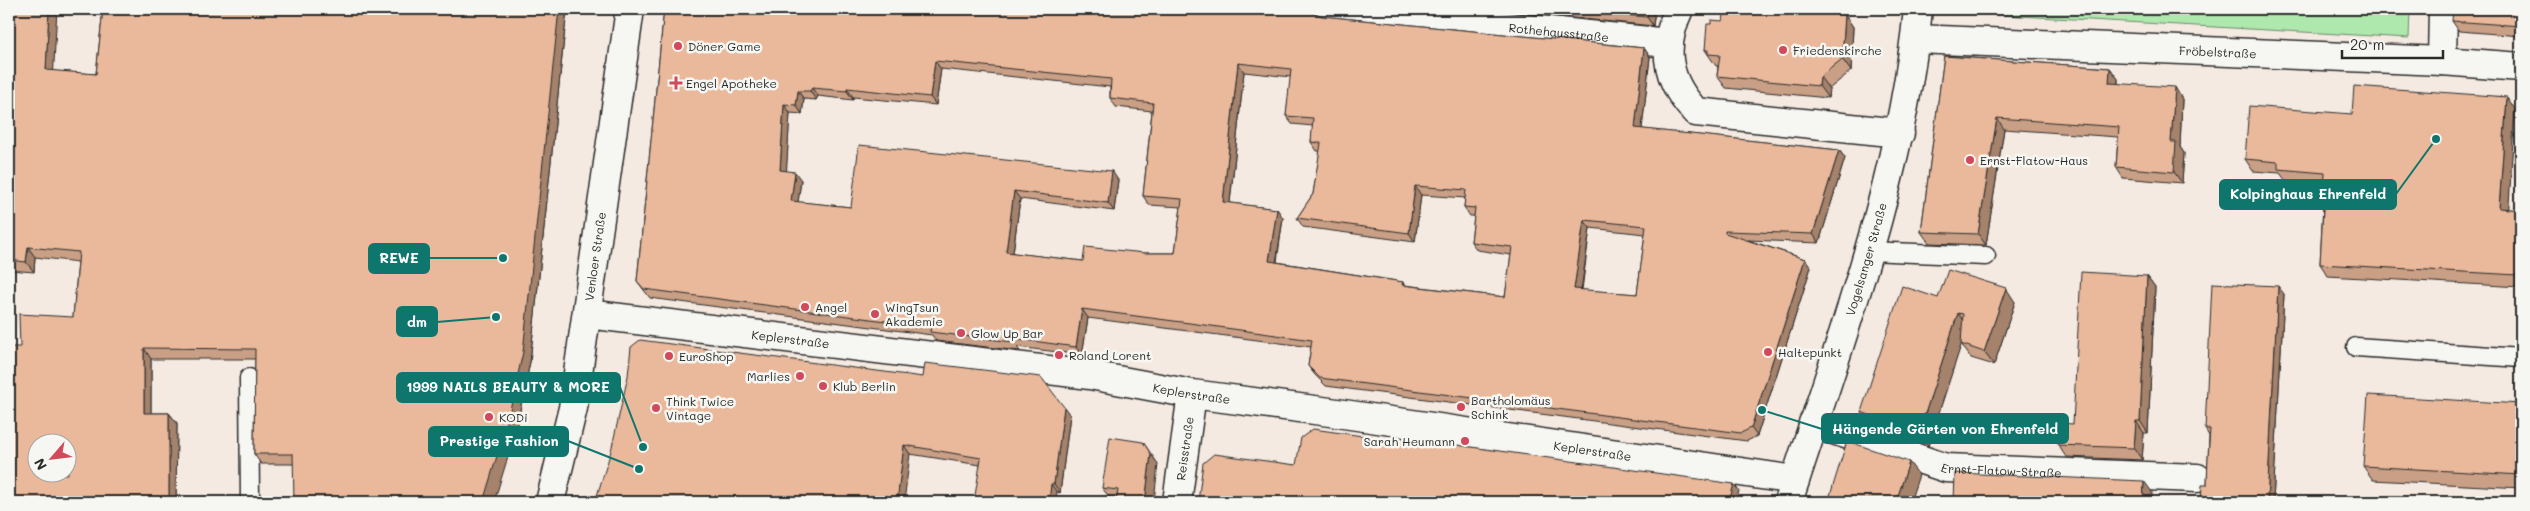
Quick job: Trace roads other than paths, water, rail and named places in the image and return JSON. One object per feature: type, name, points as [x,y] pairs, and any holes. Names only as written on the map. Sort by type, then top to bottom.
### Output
[{"type":"street","name":"Venloer Straße","points":[[550,502],[573,408],[588,314],[630,9]]},
{"type":"street","name":"Rothehausstraße","points":[[1330,9],[1668,43]]},
{"type":"street","points":[[1678,9],[1668,43],[1669,69],[1681,97],[1696,112],[1900,133]]},
{"type":"street","name":"Vogelsanger Straße","points":[[1792,491],[1868,251],[1900,133],[1908,96],[1918,9]]},
{"type":"street","points":[[2442,9],[2442,61]]},
{"type":"street","name":"Fröbelstraße","points":[[1916,39],[2442,61],[2521,67]]},
{"type":"street","name":"Keplerstraße","points":[[588,314],[1090,375],[1192,394],[1350,415],[1792,491]]},
{"type":"street","name":"Reisstraße","points":[[1177,502],[1192,394]]},
{"type":"street","name":"Ernst-Flatow-Straße","points":[[1813,423],[1946,468],[2197,478]]},
{"type":"lane","points":[[1868,251],[1986,256]]},
{"type":"lane","points":[[2356,347],[2521,358]]},
{"type":"lane","points":[[248,378],[250,502]]},
{"type":"place","name":"Döner Game","points":[[678,46]]},
{"type":"place","name":"Friedenskirche","points":[[1783,50]]},
{"type":"place","name":"Engel Apotheke","points":[[676,83]]},
{"type":"place","name":"Kolpinghaus Ehrenfeld","points":[[2436,139]]},
{"type":"place","name":"Ernst-Flatow-Haus","points":[[1970,160]]},
{"type":"place","name":"REWE","points":[[503,258]]},
{"type":"place","name":"Angel","points":[[805,307]]},
{"type":"place","name":"WingTsun Akademie","points":[[875,314]]},
{"type":"place","name":"dm","points":[[496,317]]},
{"type":"place","name":"Glow Up Bar","points":[[961,333]]},
{"type":"place","name":"Haltepunkt","points":[[1768,352]]},
{"type":"place","name":"Roland Lorent","points":[[1059,355]]},
{"type":"place","name":"EuroShop","points":[[669,356]]},
{"type":"place","name":"Marlies","points":[[800,376]]},
{"type":"place","name":"Klub Berlin","points":[[823,386]]},
{"type":"place","name":"Bartholomäus Schink","points":[[1461,407]]},
{"type":"place","name":"Think Twice Vintage","points":[[656,408]]},
{"type":"place","name":"Hängende Gärten von Ehrenfeld","points":[[1762,410]]},
{"type":"place","name":"KODi","points":[[489,417]]},
{"type":"place","name":"Sarah Heumann","points":[[1465,441]]},
{"type":"place","name":"1999 NAILS BEAUTY & MORE","points":[[643,447]]},
{"type":"place","name":"Prestige Fashion","points":[[639,469]]}]
